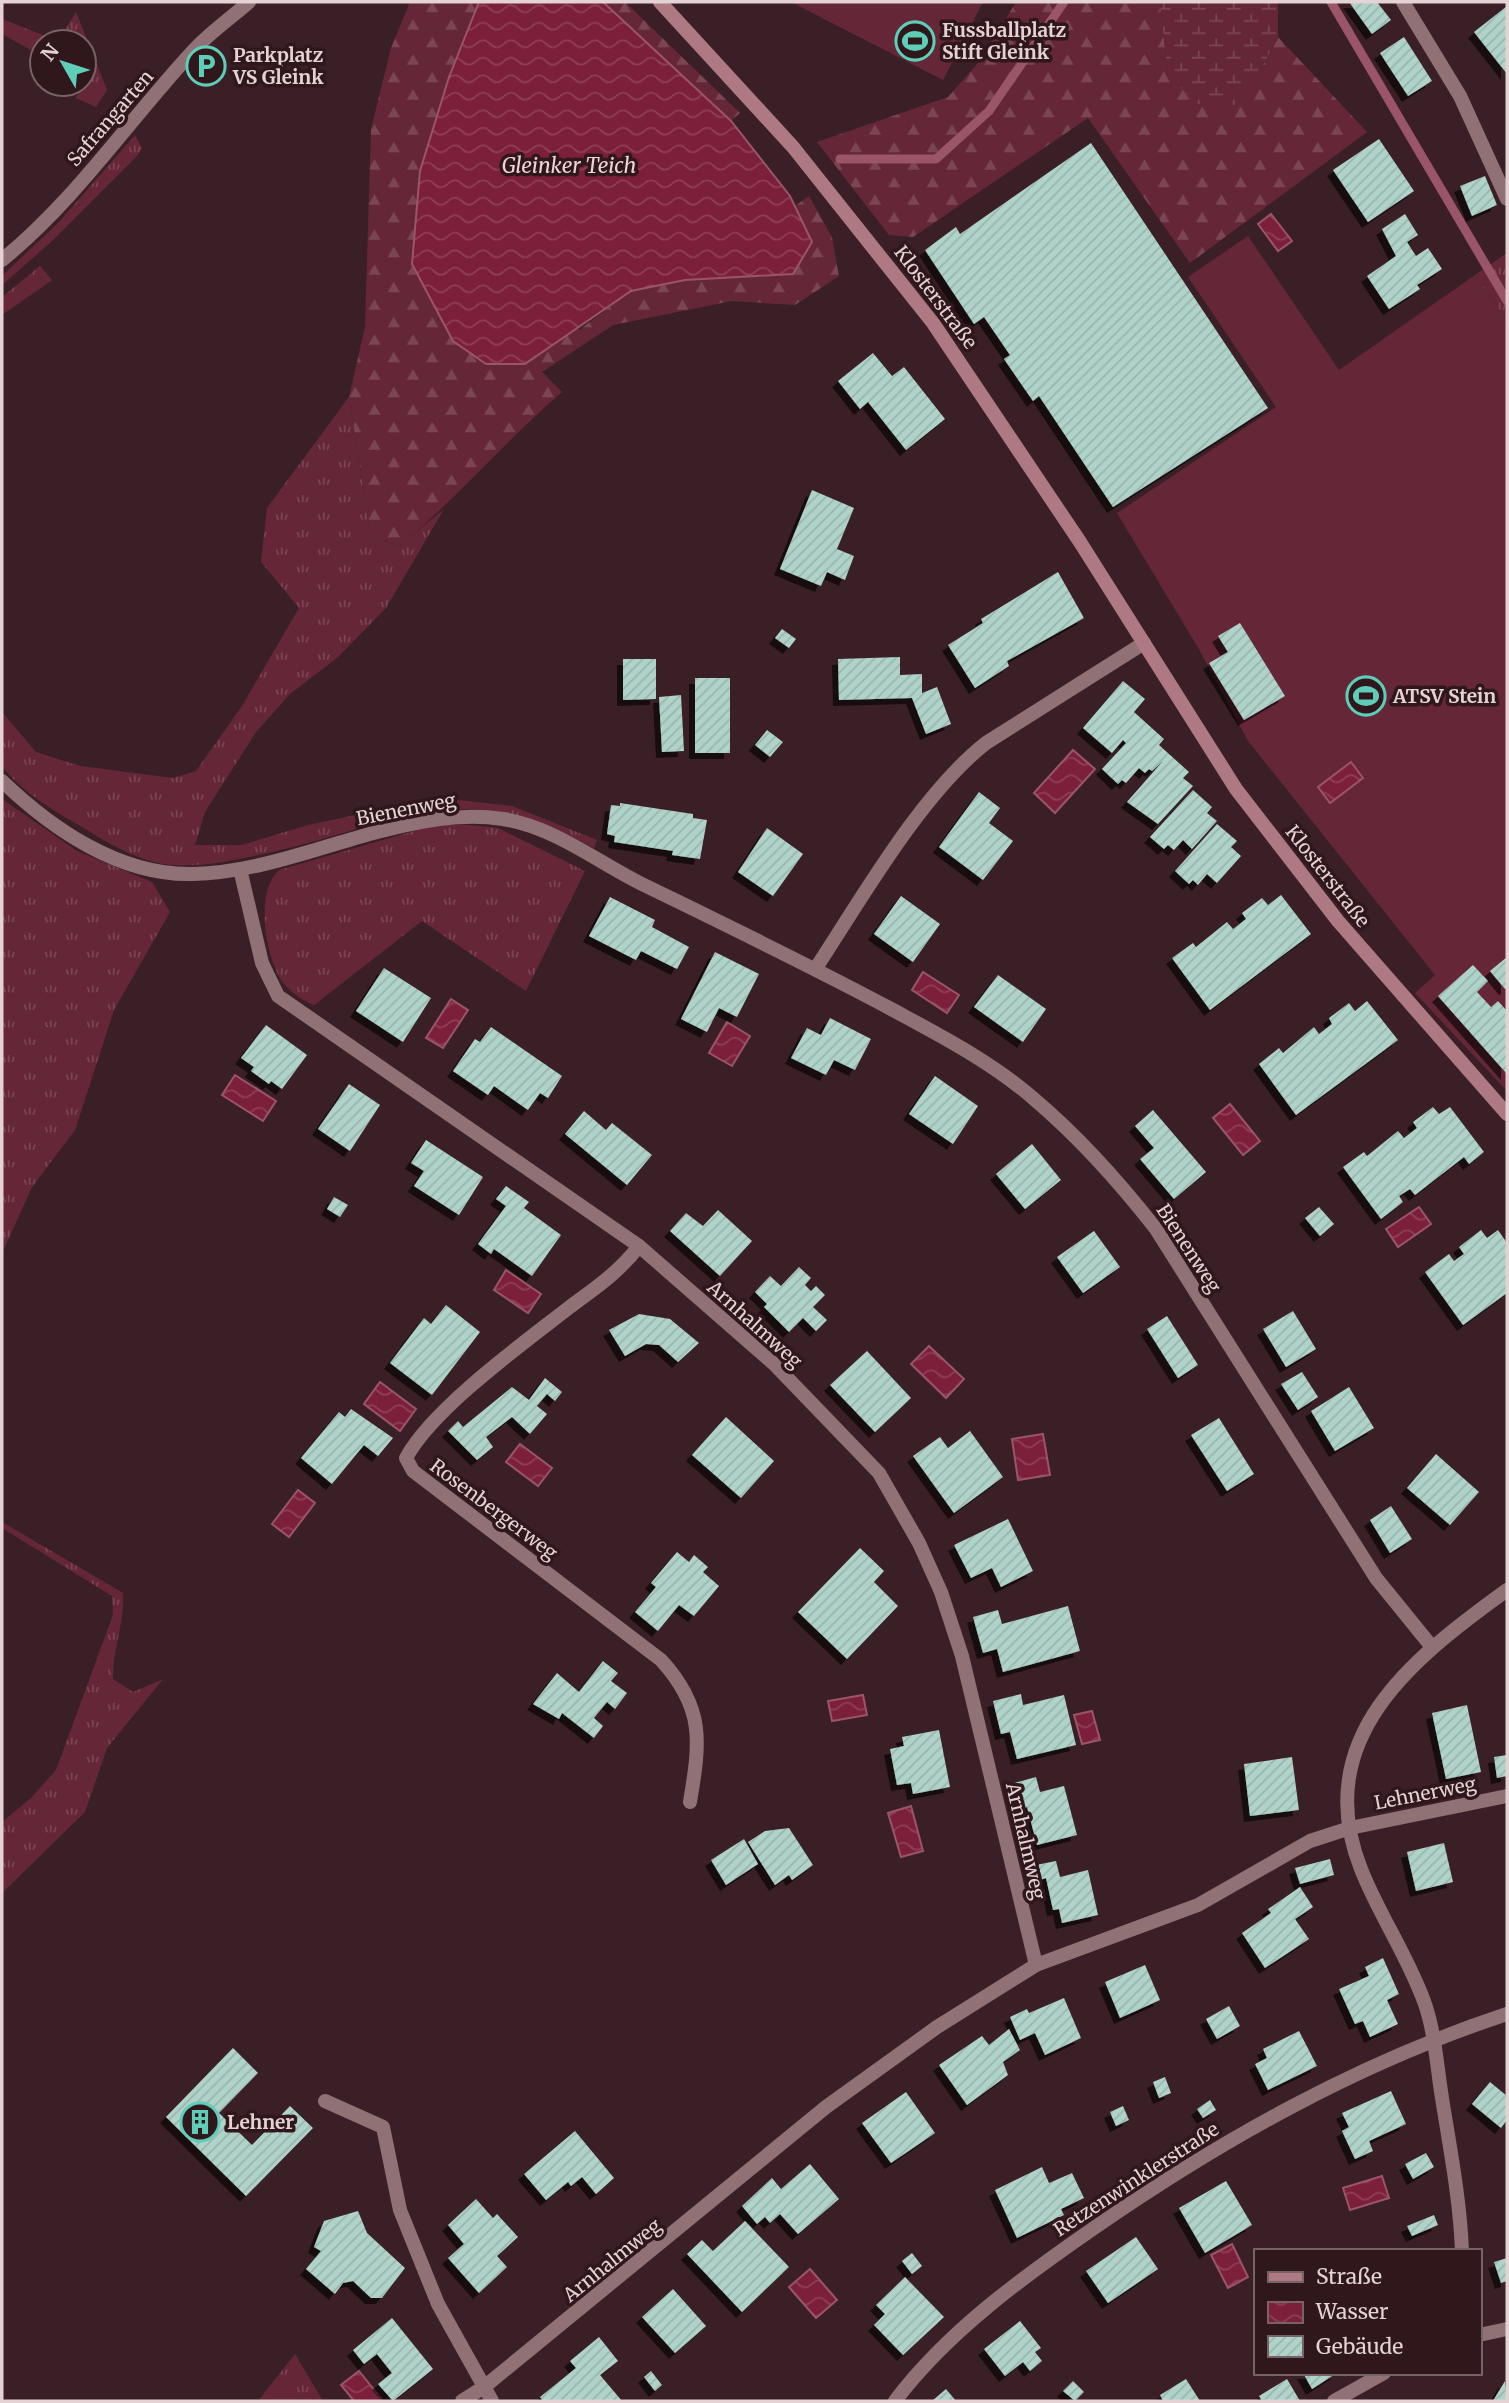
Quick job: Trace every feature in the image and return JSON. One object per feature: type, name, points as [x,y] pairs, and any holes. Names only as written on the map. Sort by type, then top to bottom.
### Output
[{"type":"street","name":"Safrangarten","points":[[2,260],[25,242],[114,145],[194,50],[249,2]]},
{"type":"street","name":"Klosterstraße","points":[[660,2],[793,147],[933,323],[1073,531],[1236,789],[1305,881],[1507,1114]]},
{"type":"street","points":[[1403,2],[1460,96],[1507,199]]},
{"type":"street","points":[[816,968],[895,849],[963,761],[986,743],[1144,643]]},
{"type":"street","name":"Bienenweg","points":[[2,781],[58,828],[128,863],[158,873],[193,874],[240,869],[401,826],[455,817],[506,819],[561,840],[641,884],[816,968],[943,1037],[1002,1074],[1051,1114],[1128,1194],[1156,1230],[1376,1578],[1432,1647]]},
{"type":"street","name":"Arnhalmweg","points":[[240,869],[262,963],[278,996],[639,1246],[774,1364],[879,1473],[919,1543],[941,1592],[962,1656],[1035,1965]]},
{"type":"street","name":"Rosenbergerweg","points":[[639,1246],[619,1270],[541,1330],[447,1409],[412,1445],[406,1458],[413,1471],[661,1660],[678,1678],[689,1701],[699,1748],[690,1802]]},
{"type":"street","points":[[1462,2249],[1457,2192],[1433,2038],[1416,1981],[1360,1867],[1350,1828],[1345,1791],[1351,1762],[1366,1728],[1406,1671],[1432,1647],[1507,1590]]},
{"type":"street","name":"Lehnerweg","points":[[1350,1828],[1507,1796]]},
{"type":"street","name":"Arnhalmweg","points":[[462,2401],[484,2388],[826,2107],[937,2027],[1035,1965],[1198,1905],[1310,1841],[1350,1828]]},
{"type":"street","name":"Retzenwinklerstraße","points":[[895,2401],[915,2375],[968,2325],[1046,2261],[1139,2197],[1240,2134],[1358,2071],[1433,2038],[1507,2014]]},
{"type":"street","points":[[325,2101],[383,2127],[400,2210],[438,2304],[492,2401]]},
{"type":"street","points":[[1481,2335],[1507,2329]]},
{"type":"street","points":[[1334,2401],[1380,2375]]},
{"type":"green space","points":[[410,2],[479,2],[449,77],[579,330],[631,291],[685,280],[793,274],[812,242],[795,206],[809,196],[832,237],[839,276],[795,305],[732,301],[613,325],[542,372],[562,392],[399,546],[371,536],[349,397],[365,327],[371,129],[391,48]]},
{"type":"green space","points":[[603,2],[625,2],[740,113],[731,121]]},
{"type":"green space","name":"Fussballplatz Stift Gleink","points":[[791,2],[983,2],[943,80]]},
{"type":"green space","points":[[1016,2],[1160,2],[1168,76],[1256,78],[1278,37],[1367,132],[1190,263],[1088,118],[913,237],[889,235],[817,142],[948,97],[979,62]]},
{"type":"green space","points":[[1160,2],[1278,2],[1278,37],[1256,78],[1235,105],[1198,104],[1168,76]]},
{"type":"green space","points":[[76,12],[82,28],[66,28]]},
{"type":"green space","points":[[2,19],[28,29],[28,48],[2,34]]},
{"type":"green space","points":[[98,67],[107,90],[96,107],[76,98],[98,98]]},
{"type":"green space","points":[[135,135],[142,148],[137,156],[52,241],[2,285],[2,276],[59,222]]},
{"type":"green space","name":"ATSV Stein","points":[[1248,236],[1339,370],[1475,275],[1507,323],[1507,1091],[1415,993],[1435,975],[1248,741],[1200,651],[1117,513],[1276,407],[1188,277]]},
{"type":"green space","points":[[1507,253],[1507,323],[1475,275]]},
{"type":"green space","points":[[40,266],[52,280],[2,315],[2,297]]},
{"type":"green space","points":[[349,397],[371,536],[399,546],[444,509],[386,608],[338,657],[290,694],[256,732],[205,812],[195,845],[242,845],[308,825],[394,807],[459,800],[512,806],[597,840],[594,848],[547,826],[504,813],[465,809],[428,812],[391,820],[230,861],[196,865],[162,864],[124,850],[57,812],[27,791],[2,766],[2,712],[36,752],[80,766],[173,778],[196,771],[242,706],[299,608],[261,562],[267,508]]},
{"type":"green space","points":[[2,799],[77,851],[152,882],[170,912],[114,1010],[75,1130],[32,1187],[2,1253]]},
{"type":"green space","points":[[458,824],[498,828],[585,871],[526,991],[422,921],[314,1005],[286,987],[270,953],[265,922],[267,892],[279,870],[428,827]]},
{"type":"green space","points":[[2,1522],[123,1593],[113,1679],[133,1692],[163,1679],[107,1748],[85,1812],[2,1893],[2,1822],[31,1798],[56,1770],[113,1615],[112,1596],[2,1528]]},
{"type":"green space","points":[[295,2354],[323,2401],[258,2401]]},
{"type":"water","name":"Gleinker Teich","points":[[479,2],[603,2],[731,121],[790,196],[812,242],[793,274],[685,280],[631,291],[525,364],[486,364],[453,341],[412,264],[420,171],[449,77]]},
{"type":"water","points":[[1271,214],[1292,241],[1278,251],[1258,224]]},
{"type":"water","points":[[1073,750],[1095,769],[1055,813],[1034,793]]},
{"type":"water","points":[[1351,762],[1363,778],[1330,803],[1318,787]]},
{"type":"water","points":[[923,972],[959,995],[947,1013],[912,990]]},
{"type":"water","points":[[451,999],[468,1010],[443,1048],[426,1038]]},
{"type":"water","points":[[727,1022],[750,1036],[732,1066],[709,1053]]},
{"type":"water","points":[[235,1075],[276,1101],[263,1121],[222,1095]]},
{"type":"water","points":[[1230,1104],[1260,1141],[1243,1155],[1213,1118]]},
{"type":"water","points":[[1419,1207],[1431,1224],[1398,1247],[1386,1229]]},
{"type":"water","points":[[506,1270],[541,1294],[528,1313],[494,1290]]},
{"type":"water","points":[[929,1346],[964,1379],[946,1398],[911,1364]]},
{"type":"water","points":[[380,1382],[416,1409],[400,1431],[364,1404]]},
{"type":"water","points":[[1043,1434],[1050,1475],[1018,1480],[1012,1439]]},
{"type":"water","points":[[520,1444],[552,1468],[538,1486],[506,1462]]},
{"type":"water","points":[[298,1490],[315,1503],[289,1537],[272,1524]]},
{"type":"water","points":[[863,1695],[867,1715],[832,1721],[828,1701]]},
{"type":"water","points":[[1092,1711],[1100,1740],[1082,1744],[1074,1715]]},
{"type":"water","points":[[911,1806],[923,1851],[901,1857],[888,1813]]},
{"type":"water","points":[[1382,2176],[1389,2198],[1350,2210],[1343,2188]]},
{"type":"water","points":[[1232,2244],[1248,2277],[1228,2288],[1211,2255]]},
{"type":"water","points":[[810,2269],[837,2300],[816,2318],[789,2287]]},
{"type":"water","points":[[359,2371],[383,2401],[354,2401],[341,2385]]},
{"type":"building","points":[[1349,2],[1377,2],[1391,20],[1372,34]]},
{"type":"building","points":[[1507,6],[1507,74],[1474,32]]},
{"type":"building","points":[[1404,37],[1432,81],[1408,96],[1380,53]]},
{"type":"building","points":[[1379,139],[1414,191],[1368,222],[1333,170]]},
{"type":"building","points":[[1091,143],[1268,408],[1113,507],[1039,396],[1033,401],[1004,359],[1010,355],[984,317],[974,324],[925,250],[956,227],[960,234]]},
{"type":"building","points":[[1485,176],[1497,205],[1472,216],[1460,186]]},
{"type":"building","points":[[1405,214],[1418,235],[1407,242],[1416,256],[1428,248],[1442,269],[1417,285],[1420,289],[1389,309],[1367,276],[1396,256],[1382,229]]},
{"type":"building","points":[[873,353],[892,376],[904,367],[945,419],[906,450],[868,402],[860,409],[838,381]]},
{"type":"building","points":[[812,490],[854,508],[837,549],[854,556],[845,580],[827,572],[821,586],[780,569]]},
{"type":"building","points":[[1058,572],[1084,618],[1007,661],[1009,666],[975,688],[948,645],[983,623],[981,619]]},
{"type":"building","points":[[1240,623],[1285,696],[1244,720],[1209,663],[1228,652],[1218,636]]},
{"type":"building","points":[[782,629],[796,639],[789,648],[775,638]]},
{"type":"building","points":[[900,657],[900,675],[922,674],[922,693],[937,687],[951,724],[926,734],[912,698],[839,700],[838,659]]},
{"type":"building","points":[[623,659],[656,659],[656,699],[623,700]]},
{"type":"building","points":[[695,678],[730,678],[730,753],[695,753]]},
{"type":"building","points":[[1123,681],[1145,699],[1134,712],[1164,739],[1159,745],[1189,772],[1183,778],[1193,786],[1158,824],[1127,802],[1163,761],[1152,771],[1149,769],[1145,773],[1139,768],[1126,783],[1122,780],[1118,784],[1102,769],[1126,743],[1123,740],[1112,753],[1083,728]]},
{"type":"building","points":[[681,695],[684,751],[662,752],[659,697]]},
{"type":"building","points":[[767,730],[783,742],[770,757],[755,745]]},
{"type":"building","points":[[1193,790],[1212,807],[1207,813],[1217,821],[1192,849],[1183,840],[1174,850],[1168,845],[1164,849],[1150,837]]},
{"type":"building","points":[[979,792],[1000,808],[989,823],[1013,841],[983,880],[939,847]]},
{"type":"building","points":[[620,803],[693,814],[693,818],[707,820],[700,859],[672,855],[673,851],[614,842],[615,836],[607,834],[611,805],[620,806]]},
{"type":"building","points":[[1217,824],[1237,841],[1231,847],[1241,856],[1217,883],[1207,874],[1198,885],[1193,880],[1189,884],[1175,871]]},
{"type":"building","points":[[767,828],[803,854],[773,896],[738,872]]},
{"type":"building","points":[[1281,895],[1311,934],[1210,1010],[1172,958],[1193,943],[1196,947],[1227,922],[1233,929],[1246,919],[1242,913],[1262,898],[1268,905]]},
{"type":"building","points":[[901,896],[940,924],[913,962],[874,934]]},
{"type":"building","points":[[610,897],[655,920],[652,927],[689,947],[677,969],[641,951],[636,960],[589,936]]},
{"type":"building","points":[[715,952],[759,974],[737,1017],[719,1008],[707,1032],[681,1019]]},
{"type":"building","points":[[1507,957],[1507,988],[1505,989],[1490,971]]},
{"type":"building","points":[[1473,965],[1488,981],[1477,992],[1491,1007],[1498,1001],[1507,1011],[1507,1074],[1438,996]]},
{"type":"building","points":[[384,968],[431,998],[403,1042],[356,1011]]},
{"type":"building","points":[[998,975],[1046,1009],[1023,1042],[974,1007]]},
{"type":"building","points":[[1367,1001],[1398,1040],[1296,1115],[1259,1064],[1279,1048],[1283,1053],[1314,1027],[1319,1034],[1332,1024],[1329,1018],[1349,1003],[1355,1011]]},
{"type":"building","points":[[830,1018],[871,1039],[855,1070],[834,1060],[826,1075],[791,1058],[807,1028],[821,1035]]},
{"type":"building","points":[[266,1025],[307,1055],[282,1089],[271,1081],[269,1084],[251,1071],[254,1067],[241,1058]]},
{"type":"building","points":[[491,1027],[562,1076],[548,1098],[540,1093],[528,1110],[494,1086],[488,1095],[453,1071],[475,1039],[480,1042]]},
{"type":"building","points":[[935,1076],[978,1106],[953,1144],[909,1114]]},
{"type":"building","points":[[349,1084],[380,1105],[350,1151],[318,1129]]},
{"type":"building","points":[[1433,1107],[1439,1114],[1450,1107],[1484,1152],[1469,1164],[1464,1157],[1415,1195],[1410,1189],[1399,1196],[1403,1202],[1381,1219],[1343,1167],[1364,1152],[1367,1156],[1398,1131],[1404,1138],[1417,1128],[1413,1122]]},
{"type":"building","points":[[1153,1110],[1206,1172],[1174,1199],[1140,1159],[1154,1148],[1135,1126]]},
{"type":"building","points":[[584,1111],[606,1130],[612,1123],[652,1155],[627,1185],[565,1134]]},
{"type":"building","points":[[426,1140],[483,1177],[459,1215],[414,1186],[424,1171],[411,1163]]},
{"type":"building","points":[[1032,1144],[1061,1180],[1025,1209],[996,1174]]},
{"type":"building","points":[[506,1186],[529,1202],[524,1208],[561,1235],[532,1276],[494,1249],[491,1254],[478,1244],[506,1206],[496,1199]]},
{"type":"building","points":[[334,1197],[348,1205],[340,1217],[327,1209]]},
{"type":"building","points":[[1319,1207],[1334,1224],[1320,1236],[1305,1218]]},
{"type":"building","points":[[718,1210],[752,1241],[720,1276],[670,1231],[686,1213],[703,1226]]},
{"type":"building","points":[[1481,1230],[1487,1238],[1498,1230],[1507,1243],[1507,1293],[1463,1325],[1425,1272],[1449,1254],[1454,1261],[1464,1254],[1459,1247]]},
{"type":"building","points":[[1094,1231],[1120,1267],[1083,1293],[1057,1257]]},
{"type":"building","points":[[799,1267],[811,1278],[805,1285],[811,1291],[816,1286],[825,1295],[813,1307],[827,1320],[816,1331],[803,1318],[789,1332],[764,1307],[767,1304],[755,1292],[770,1276],[781,1286]]},
{"type":"building","points":[[446,1305],[480,1332],[432,1395],[390,1363],[424,1318],[431,1324]]},
{"type":"building","points":[[1293,1311],[1316,1349],[1286,1367],[1263,1329]]},
{"type":"building","points":[[639,1314],[670,1319],[699,1343],[678,1362],[659,1345],[646,1344],[625,1356],[609,1330]]},
{"type":"building","points":[[1167,1316],[1198,1365],[1178,1378],[1147,1329]]},
{"type":"building","points":[[867,1351],[911,1398],[875,1432],[830,1385]]},
{"type":"building","points":[[1302,1372],[1318,1397],[1298,1410],[1281,1384]]},
{"type":"building","points":[[545,1378],[562,1392],[555,1401],[547,1394],[537,1406],[547,1414],[530,1434],[512,1417],[486,1437],[493,1447],[477,1460],[448,1431],[458,1421],[463,1427],[512,1387],[529,1400]]},
{"type":"building","points":[[1349,1387],[1374,1428],[1335,1451],[1311,1411]]},
{"type":"building","points":[[351,1409],[393,1438],[378,1456],[364,1445],[332,1484],[301,1458],[339,1412],[345,1417]]},
{"type":"building","points":[[726,1417],[774,1461],[741,1498],[692,1455]]},
{"type":"building","points":[[1219,1418],[1254,1474],[1227,1491],[1191,1435]]},
{"type":"building","points":[[970,1431],[1003,1477],[954,1513],[913,1456],[940,1437],[948,1448]]},
{"type":"building","points":[[1436,1454],[1479,1492],[1450,1525],[1407,1488]]},
{"type":"building","points":[[1391,1506],[1412,1539],[1390,1553],[1370,1520]]},
{"type":"building","points":[[1008,1519],[1033,1571],[1001,1587],[992,1568],[971,1578],[954,1545]]},
{"type":"building","points":[[860,1548],[884,1571],[874,1582],[898,1606],[847,1659],[798,1612]]},
{"type":"building","points":[[677,1552],[689,1562],[694,1555],[708,1567],[703,1572],[719,1586],[694,1616],[679,1605],[658,1631],[635,1612],[656,1587],[651,1583]]},
{"type":"building","points":[[1068,1606],[1080,1651],[1003,1672],[997,1649],[983,1653],[973,1617],[998,1610],[1002,1624]]},
{"type":"building","points":[[603,1661],[618,1673],[611,1681],[627,1693],[615,1709],[607,1702],[594,1718],[603,1726],[594,1738],[562,1713],[559,1719],[533,1704],[557,1673],[579,1692]]},
{"type":"building","points":[[1021,1694],[1023,1705],[1064,1695],[1076,1745],[1017,1759],[1010,1732],[1001,1734],[993,1701]]},
{"type":"building","points":[[1467,1705],[1481,1772],[1446,1779],[1432,1713]]},
{"type":"building","points":[[939,1730],[950,1787],[913,1794],[911,1783],[897,1785],[890,1749],[904,1746],[902,1737]]},
{"type":"building","points":[[1507,1755],[1507,1776],[1497,1778],[1494,1757]]},
{"type":"building","points":[[1292,1757],[1299,1810],[1250,1816],[1244,1764]]},
{"type":"building","points":[[1036,1777],[1040,1792],[1064,1786],[1077,1835],[1037,1845],[1027,1807],[1020,1809],[1014,1783]]},
{"type":"building","points":[[789,1828],[813,1865],[792,1880],[789,1875],[775,1885],[748,1842],[765,1831]]},
{"type":"building","points":[[744,1839],[758,1864],[726,1885],[711,1860]]},
{"type":"building","points":[[1444,1843],[1453,1882],[1416,1891],[1407,1852]]},
{"type":"building","points":[[1330,1859],[1334,1875],[1300,1884],[1295,1868]]},
{"type":"building","points":[[1056,1861],[1060,1877],[1088,1870],[1098,1915],[1062,1923],[1059,1909],[1053,1910],[1046,1878],[1040,1880],[1036,1865]]},
{"type":"building","points":[[1300,1887],[1313,1907],[1295,1919],[1309,1939],[1265,1968],[1242,1933],[1271,1913],[1268,1909]]},
{"type":"building","points":[[1383,1958],[1399,1994],[1387,2000],[1398,2024],[1370,2037],[1363,2021],[1355,2024],[1339,1989],[1369,1976],[1365,1967]]},
{"type":"building","points":[[1145,1965],[1160,2000],[1120,2018],[1105,1982]]},
{"type":"building","points":[[1064,1998],[1081,2038],[1045,2055],[1035,2033],[1020,2040],[1010,2017],[1027,2009],[1029,2013]]},
{"type":"building","points":[[1229,2006],[1240,2026],[1217,2039],[1206,2019]]},
{"type":"building","points":[[1009,2029],[1020,2050],[1003,2062],[1008,2075],[967,2105],[939,2065],[982,2036],[989,2045]]},
{"type":"building","points":[[1299,2031],[1317,2066],[1268,2090],[1255,2064],[1267,2058],[1263,2049]]},
{"type":"building","name":"Lehner","points":[[233,2048],[258,2073],[219,2113],[252,2145],[290,2106],[313,2128],[246,2196],[166,2117]]},
{"type":"building","points":[[1165,2077],[1171,2093],[1159,2098],[1153,2082]]},
{"type":"building","points":[[1490,2082],[1507,2096],[1507,2120],[1501,2128],[1472,2104]]},
{"type":"building","points":[[1391,2091],[1406,2124],[1369,2141],[1373,2151],[1355,2159],[1342,2131],[1349,2127],[1342,2113]]},
{"type":"building","points":[[906,2092],[935,2133],[891,2163],[862,2123]]},
{"type":"building","points":[[1210,2100],[1216,2110],[1203,2118],[1197,2109]]},
{"type":"building","points":[[1123,2106],[1129,2120],[1116,2126],[1110,2112]]},
{"type":"building","points":[[575,2131],[614,2178],[596,2194],[582,2177],[571,2186],[568,2182],[546,2200],[524,2174]]},
{"type":"building","points":[[1426,2153],[1434,2167],[1413,2179],[1405,2164]]},
{"type":"building","points":[[810,2164],[839,2199],[798,2234],[780,2214],[770,2223],[765,2217],[757,2224],[742,2206],[772,2178],[781,2189]]},
{"type":"building","points":[[1042,2167],[1049,2183],[1072,2173],[1084,2198],[1061,2209],[1064,2215],[1017,2238],[995,2190]]},
{"type":"building","points":[[1226,2181],[1252,2225],[1205,2253],[1179,2208]]},
{"type":"building","points":[[476,2199],[493,2218],[497,2214],[518,2237],[497,2256],[507,2267],[479,2293],[448,2258],[464,2244],[448,2225]]},
{"type":"building","points":[[358,2211],[367,2233],[405,2268],[382,2298],[371,2298],[353,2281],[343,2283],[335,2294],[306,2269],[321,2251],[314,2247],[324,2221]]},
{"type":"building","points":[[1434,2215],[1438,2225],[1412,2236],[1407,2226]]},
{"type":"building","points":[[745,2221],[789,2267],[742,2312],[687,2254],[702,2240],[713,2251]]},
{"type":"building","points":[[1136,2237],[1158,2269],[1108,2303],[1086,2271]]},
{"type":"building","points":[[912,2253],[922,2266],[912,2274],[902,2261]]},
{"type":"building","points":[[1507,2258],[1507,2281],[1501,2283],[1494,2262]]},
{"type":"building","points":[[905,2277],[944,2317],[903,2355],[874,2325],[885,2314],[876,2305]]},
{"type":"building","points":[[673,2289],[706,2326],[675,2353],[642,2317]]},
{"type":"building","points":[[392,2318],[433,2369],[393,2401],[378,2384],[392,2373],[377,2354],[364,2364],[353,2350]]},
{"type":"building","points":[[1020,2321],[1041,2348],[1035,2352],[1042,2361],[1030,2371],[1023,2362],[1005,2376],[984,2349]]},
{"type":"building","points":[[599,2337],[618,2361],[600,2375],[622,2401],[543,2401],[540,2397],[576,2368],[570,2361]]},
{"type":"building","points":[[651,2371],[662,2385],[655,2391],[644,2377]]},
{"type":"building","points":[[1304,2375],[1334,2375],[1312,2389]]},
{"type":"building","points":[[1186,2379],[1200,2401],[1163,2401],[1160,2395]]},
{"type":"building","points":[[1287,2379],[1300,2401],[1262,2401],[1259,2396]]},
{"type":"building","points":[[1073,2381],[1084,2392],[1075,2401],[1063,2391]]},
{"type":"building","points":[[1505,2381],[1507,2401],[1493,2401]]},
{"type":"building","points":[[946,2389],[956,2401],[932,2401]]},
{"type":"waterway","points":[[840,159],[936,159],[989,111],[1064,2]]},
{"type":"waterway","points":[[1331,2],[1507,301]]},
{"type":"place","name":"Fussballplatz Stift Gleink","points":[[915,41]]},
{"type":"place","name":"Parkplatz VS Gleink","points":[[206,66]]},
{"type":"place","name":"ATSV Stein","points":[[1366,696]]},
{"type":"place","name":"Lehner","points":[[200,2122]]}]
